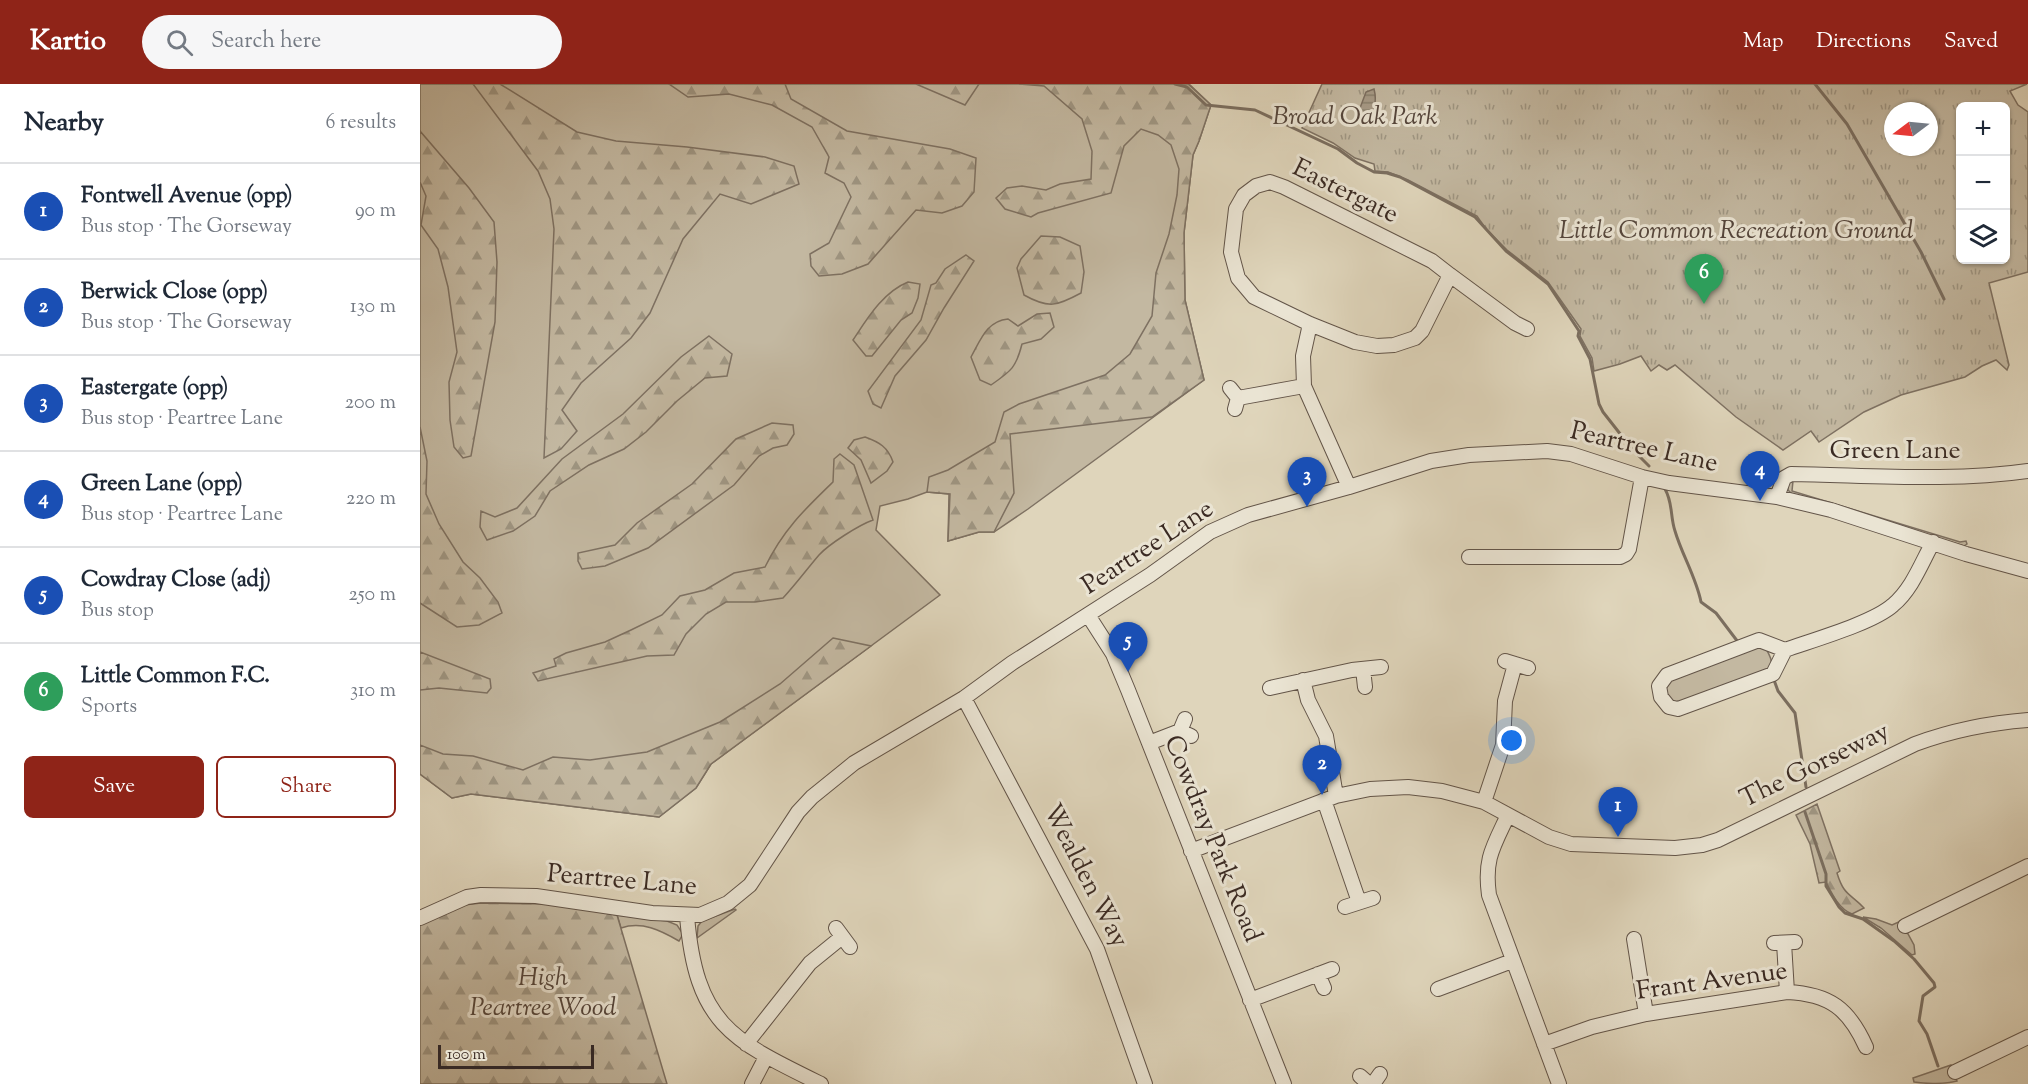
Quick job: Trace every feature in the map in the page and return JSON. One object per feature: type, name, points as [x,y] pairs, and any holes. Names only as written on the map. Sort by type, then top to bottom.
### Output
[{"type":"street","name":"Eastergate","points":[[1450,276],[1422,331],[1406,341],[1377,346],[1355,342],[1310,324],[1254,297],[1238,278],[1231,252],[1236,209],[1244,195],[1256,186],[1270,182],[1284,187],[1432,261],[1517,329]]},
{"type":"street","points":[[1310,324],[1303,356],[1304,386],[1349,487]]},
{"type":"street","points":[[1234,399],[1304,386]]},
{"type":"street","name":"Peartree Lane","points":[[420,918],[467,897],[481,895],[536,896],[687,916],[716,910],[750,885],[793,819],[813,797],[855,763],[964,698],[1012,663],[1150,575],[1209,532],[1248,515],[1431,461],[1469,455],[1547,451],[1594,460],[1642,477],[1670,483],[1777,497],[1831,510],[2028,571]]},
{"type":"street","name":"Green Lane","points":[[1777,497],[1784,478],[1791,474],[1938,476],[2028,471]]},
{"type":"street","points":[[1469,557],[1620,557],[1629,549],[1642,477]]},
{"type":"street","points":[[1785,650],[1773,674],[1678,709],[1669,707],[1661,697],[1659,686],[1667,675],[1759,640],[1785,650],[1872,617],[1893,606],[1909,586],[1933,542]]},
{"type":"street","name":"Cowdray Park Road","points":[[1088,615],[1113,654],[1284,1084]]},
{"type":"street","points":[[1484,802],[1503,745],[1506,700],[1516,665]]},
{"type":"street","points":[[1270,688],[1381,667]]},
{"type":"street","points":[[1363,669],[1365,687]]},
{"type":"street","points":[[1303,680],[1308,700],[1326,736],[1330,798],[1359,902]]},
{"type":"street","name":"Wealden Way","points":[[964,698],[1097,949],[1145,1084]]},
{"type":"street","name":"The Gorseway","points":[[1191,851],[1330,798],[1371,789],[1408,787],[1442,791],[1484,802],[1548,837],[1571,844],[1675,848],[1702,845],[1718,840],[1915,744],[1947,732],[2028,720]]},
{"type":"street","points":[[1149,743],[1185,729]]},
{"type":"street","points":[[1508,815],[1488,857],[1486,874],[1489,895],[1559,1084]]},
{"type":"street","points":[[1905,926],[2028,866]]},
{"type":"street","points":[[1345,907],[1373,898]]},
{"type":"street","points":[[687,916],[690,950],[700,987],[724,1025],[766,1057],[821,1084]]},
{"type":"street","points":[[746,1044],[810,963],[843,937]]},
{"type":"street","points":[[1633,939],[1646,1014]]},
{"type":"street","points":[[1785,943],[1787,992]]},
{"type":"street","points":[[1448,990],[1512,961]]},
{"type":"street","points":[[1250,1000],[1332,969]]},
{"type":"street","points":[[1318,974],[1324,988]]},
{"type":"street","name":"Frant Avenue","points":[[1544,1044],[1592,1027],[1646,1014],[1787,992],[1820,996],[1832,1002],[1858,1029],[1866,1047]]},
{"type":"street","points":[[1955,1072],[2028,1037]]},
{"type":"street","points":[[752,1084],[766,1057]]},
{"type":"green space","points":[[420,84],[1189,84],[1211,105],[1193,155],[1184,233],[1185,300],[1204,380],[994,532],[979,532],[948,541],[949,494],[927,492],[880,506],[876,530],[940,595],[711,764],[696,788],[659,817],[471,794],[452,798],[420,774]]},
{"type":"green space","points":[[473,84],[500,84],[577,132],[616,141],[765,157],[794,166],[799,184],[751,204],[720,194],[683,239],[650,313],[631,338],[581,383],[562,410],[577,431],[561,449],[544,458],[554,229],[550,199],[538,171]]},
{"type":"green space","points":[[669,84],[785,84],[791,99],[847,131],[950,149],[976,158],[974,192],[962,206],[942,213],[916,210],[868,264],[842,274],[819,276],[811,266],[810,254],[829,243],[851,197],[844,183],[825,173],[829,157],[812,127],[772,105],[729,94],[688,97]]},
{"type":"green space","points":[[916,84],[979,84],[965,105]]},
{"type":"green space","points":[[1019,84],[1188,84],[1211,105],[1193,155],[1184,233],[1185,300],[1204,380],[1152,417],[1010,434],[1014,493],[994,532],[979,532],[948,541],[950,494],[927,492],[929,477],[948,470],[995,442],[1004,412],[1019,404],[1105,375],[1130,354],[1152,316],[1156,273],[1169,234],[1177,195],[1179,169],[1171,145],[1158,135],[1141,129],[1124,146],[1111,193],[1038,213],[1031,217],[1005,209],[996,198],[1007,188],[1022,186],[1046,190],[1060,184],[1091,179],[1092,151],[1082,119],[1044,86]]},
{"type":"green space","name":"Little Common Recreation Ground","points":[[1322,84],[2027,84],[2010,91],[2018,105],[2028,112],[2028,272],[1989,283],[2009,365],[2007,370],[1996,360],[1965,377],[1901,395],[1864,412],[1819,442],[1811,431],[1783,450],[1736,417],[1675,365],[1667,370],[1659,365],[1651,371],[1641,356],[1594,371],[1592,358],[1580,336],[1581,329],[1548,282],[1507,250],[1486,229],[1477,216],[1408,180],[1388,172],[1375,171],[1374,164],[1355,158],[1333,143],[1302,128]]},
{"type":"green space","points":[[420,131],[469,188],[494,222],[497,262],[495,322],[471,456],[463,458],[454,447],[450,420],[449,382],[457,352],[448,287],[438,249],[421,225],[426,196],[420,182]]},
{"type":"green space","points":[[1041,236],[1060,237],[1080,246],[1084,272],[1081,293],[1053,304],[1040,302],[1024,295],[1017,268],[1021,259]]},
{"type":"green space","points":[[966,255],[974,261],[926,340],[895,376],[881,408],[873,404],[868,391],[921,320],[931,285],[936,283],[945,269]]},
{"type":"green space","points":[[908,282],[920,284],[912,313],[901,320],[872,356],[866,356],[853,340],[883,299]]},
{"type":"green space","points":[[1050,313],[1054,327],[1041,339],[1022,344],[1015,364],[1008,372],[991,385],[980,380],[971,357],[990,327],[1001,320],[1008,319],[1018,326],[1037,314]]},
{"type":"green space","points":[[709,336],[732,354],[727,376],[705,378],[624,449],[589,465],[550,491],[535,516],[513,531],[487,540],[480,527],[481,511],[495,517],[517,508],[562,459],[623,414],[681,357]]},
{"type":"green space","points":[[772,423],[793,425],[794,434],[787,445],[773,448],[759,456],[734,485],[648,548],[605,566],[582,569],[578,561],[578,553],[615,545],[637,523],[692,484],[736,439]]},
{"type":"green space","points":[[420,427],[427,461],[426,494],[439,524],[463,562],[480,578],[498,602],[502,613],[479,625],[457,627],[420,603]]},
{"type":"green space","points":[[865,437],[882,446],[893,462],[887,471],[871,483],[861,460],[848,448],[854,440]]},
{"type":"green space","points":[[840,454],[854,465],[873,520],[844,535],[819,555],[783,598],[755,602],[726,602],[706,614],[686,634],[674,655],[647,656],[538,681],[533,673],[556,666],[554,659],[566,653],[605,642],[662,615],[680,596],[705,590],[734,573],[765,567],[787,531],[803,511],[833,482],[834,459]]},
{"type":"green space","points":[[1788,481],[1793,481],[1792,491],[1960,542],[1966,541],[1967,544],[1964,546],[1793,495],[1788,490]]},
{"type":"green space","points":[[833,638],[871,646],[711,764],[696,788],[659,817],[471,794],[452,798],[420,774],[420,745],[443,754],[473,756],[523,770],[553,757],[590,760],[647,752],[720,722],[780,684]]},
{"type":"green space","points":[[1764,645],[1771,661],[1770,671],[1678,705],[1664,695],[1668,679]]},
{"type":"green space","points":[[420,652],[490,679],[491,688],[487,693],[439,688],[420,690]]},
{"type":"green space","points":[[1817,804],[1840,871],[1837,873],[1840,880],[1845,890],[1864,908],[1852,914],[1840,905],[1826,882],[1819,883],[1810,844],[1796,815]]},
{"type":"green space","name":"High Peartree Wood","points":[[481,903],[552,904],[617,915],[667,1084],[420,1084],[420,923],[464,905]]},
{"type":"green space","points":[[735,909],[697,938],[698,926],[702,921]]},
{"type":"green space","points":[[617,915],[667,921],[677,925],[683,934],[679,941],[658,930],[644,926],[621,928]]},
{"type":"green space","points":[[1863,917],[1892,925],[1901,921],[1914,945],[1915,954],[1912,955],[1881,928]]},
{"type":"green space","points":[[1951,1065],[1957,1081],[1914,1082],[1913,1078]]},
{"type":"shaded area","points":[[1374,89],[1373,113],[1363,123],[1357,116],[1366,92]]},
{"type":"waterway","points":[[1175,84],[1187,87],[1206,105],[1255,110],[1338,149],[1374,172],[1400,177],[1475,217],[1506,251],[1548,284],[1579,331],[1578,336],[1590,359],[1599,404],[1603,412],[1632,449],[1649,466]]},
{"type":"waterway","points":[[1815,84],[1847,124],[1921,252],[1944,299]]},
{"type":"waterway","points":[[1665,489],[1675,531],[1701,602],[1716,613],[1738,642]]},
{"type":"waterway","points":[[1774,680],[1778,691],[1795,713],[1806,787]]},
{"type":"waterway","points":[[1805,812],[1826,874],[1826,886],[1839,907],[1845,913],[1863,919],[1894,941],[1914,959],[1934,983],[1935,987],[1923,996],[1919,1021],[1927,1034],[1938,1066]]},
{"type":"place","name":"Little Common F.C.","points":[[1704,304]]},
{"type":"place","name":"Green Lane (opp)","points":[[1760,501]]},
{"type":"place","name":"Eastergate (opp)","points":[[1307,507]]},
{"type":"place","name":"Cowdray Close (adj)","points":[[1128,672]]},
{"type":"place","name":"Berwick Close (opp)","points":[[1322,795]]},
{"type":"place","name":"Fontwell Avenue (opp)","points":[[1618,837]]},
{"type":"park label","name":"Broad Oak Park","points":[[1355,117]]}]
